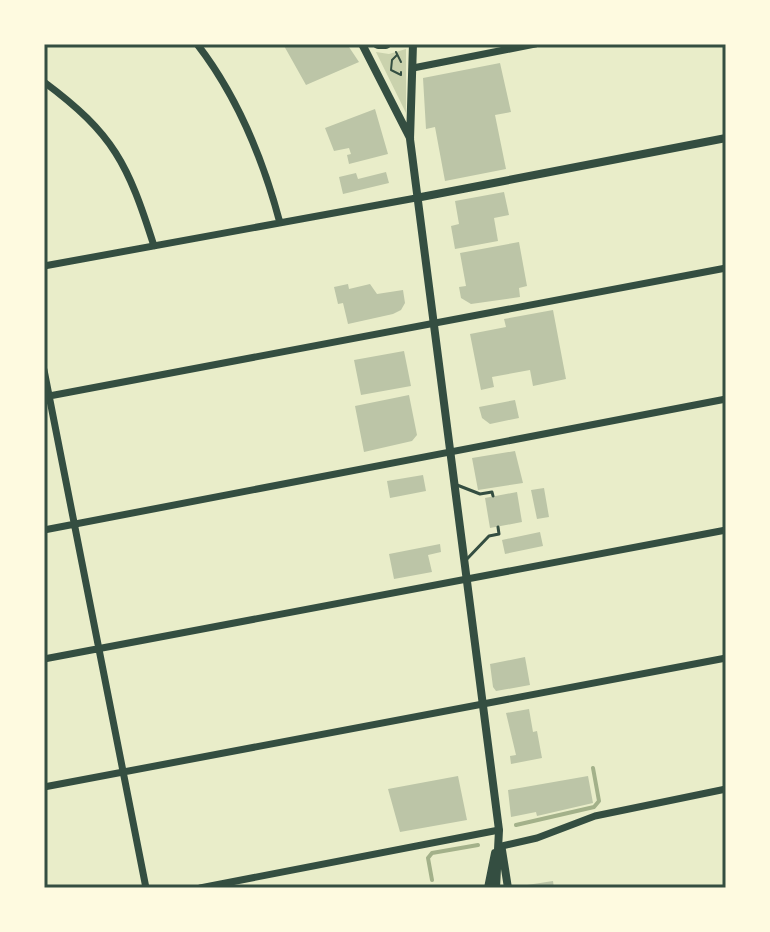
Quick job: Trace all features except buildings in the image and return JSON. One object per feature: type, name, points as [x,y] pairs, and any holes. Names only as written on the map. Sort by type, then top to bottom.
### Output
[{"type":"main road","points":[[378,44],[386,44]]},
{"type":"street","points":[[197,44],[231,97],[257,149],[280,223]]},
{"type":"street","points":[[362,44],[410,139]]},
{"type":"street","points":[[413,44],[410,139],[416,198],[508,888]]},
{"type":"street","points":[[413,68],[535,44]]},
{"type":"street","points":[[44,82],[86,114],[108,140],[126,167],[154,246]]},
{"type":"street","points":[[44,266],[726,138]]},
{"type":"street","points":[[46,396],[726,268]]},
{"type":"street","points":[[44,370],[46,396],[146,888]]},
{"type":"street","points":[[44,530],[726,399]]},
{"type":"street","points":[[44,659],[726,530]]},
{"type":"street","points":[[44,787],[726,658]]},
{"type":"street","points":[[200,888],[500,838],[537,838],[595,816],[726,789]]},
{"type":"street","points":[[488,888],[500,838]]},
{"type":"street","points":[[496,888],[500,838]]},
{"type":"lane","points":[[453,484],[480,494],[492,492],[493,496]]},
{"type":"lane","points":[[463,562],[489,536],[499,534],[498,527]]},
{"type":"path","points":[[397,53],[402,62],[401,75],[390,71],[392,60],[397,53]]},
{"type":"green space","points":[[406,49],[406,113],[376,52],[389,54]]},
{"type":"waterway","points":[[516,825],[594,807],[599,801],[593,768]]},
{"type":"waterway","points":[[432,880],[428,858],[432,853],[478,845]]}]
